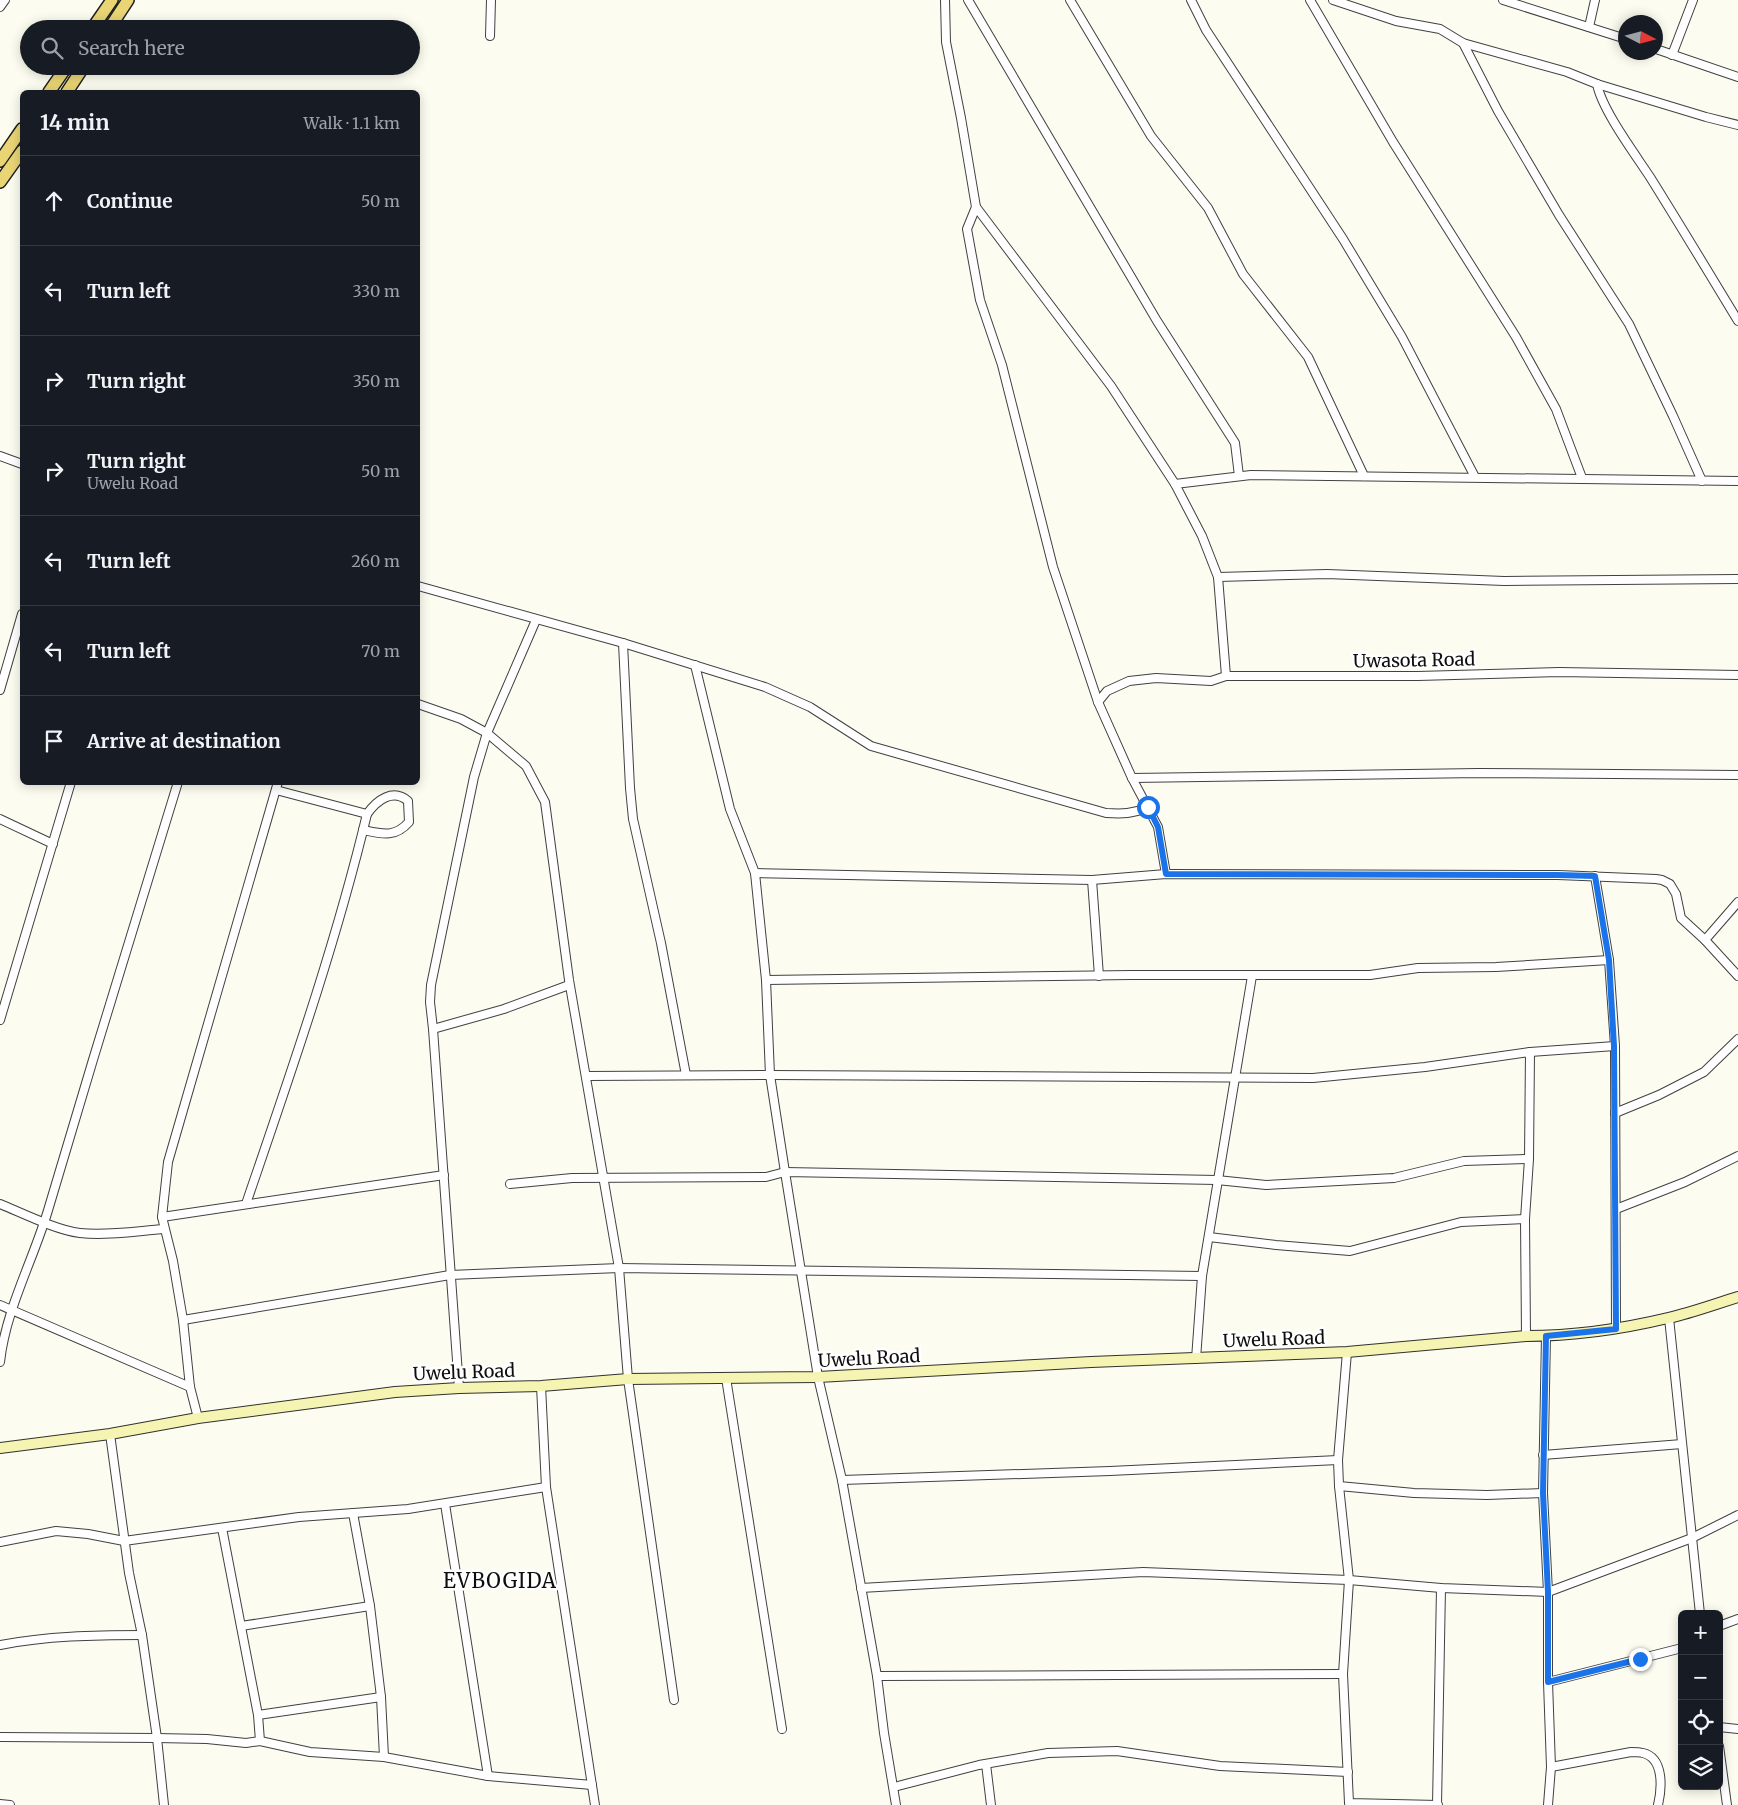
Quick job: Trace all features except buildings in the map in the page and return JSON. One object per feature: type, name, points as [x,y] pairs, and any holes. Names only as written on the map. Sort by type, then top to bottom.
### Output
[{"type":"main road","points":[[98,20],[112,0]]},
{"type":"main road","points":[[115,20],[128,0]]},
{"type":"main road","points":[[52,88],[61,75]]},
{"type":"main road","points":[[66,90],[77,75]]},
{"type":"main road","points":[[1,155],[20,131]]},
{"type":"main road","points":[[0,182],[20,154]]},
{"type":"street","points":[[0,7],[5,0]]},
{"type":"street","points":[[490,36],[491,0]]},
{"type":"street","points":[[945,0],[946,42],[976,207],[1110,386],[1175,484],[1202,536],[1218,577],[1226,676]]},
{"type":"street","points":[[968,0],[1157,321],[1234,443],[1239,476]]},
{"type":"street","points":[[1070,0],[1152,136],[1208,208],[1243,274],[1308,357],[1364,476]]},
{"type":"street","points":[[1191,0],[1206,30],[1343,239],[1402,337],[1475,477]]},
{"type":"street","points":[[1310,0],[1393,142],[1516,337],[1556,409],[1582,478]]},
{"type":"street","points":[[1333,0],[1396,21],[1440,29],[1463,43],[1567,72],[1597,84],[1738,125]]},
{"type":"street","points":[[1503,0],[1618,36]]},
{"type":"street","points":[[1590,27],[1595,0]]},
{"type":"street","points":[[1672,55],[1693,0]]},
{"type":"street","points":[[1463,43],[1498,111],[1554,207],[1629,324],[1702,481]]},
{"type":"street","points":[[1663,52],[1738,77]]},
{"type":"street","points":[[1597,84],[1599,93],[1620,131],[1694,247],[1738,321]]},
{"type":"street","points":[[976,207],[967,229],[980,300],[1002,365],[1053,567],[1098,702],[1132,778],[1158,827],[1166,874]]},
{"type":"street","points":[[0,456],[20,463]]},
{"type":"street","points":[[1175,484],[1251,475],[1738,481]]},
{"type":"street","points":[[1218,577],[1327,574],[1504,581],[1738,579]]},
{"type":"street","points":[[420,587],[623,644],[765,687],[810,707],[871,746],[1106,813],[1135,813],[1148,807]]},
{"type":"street","points":[[459,1388],[430,1002],[431,985],[474,777],[487,733],[536,620]]},
{"type":"street","points":[[0,690],[20,621]]},
{"type":"street","points":[[623,644],[633,819],[661,943],[686,1075]]},
{"type":"street","points":[[695,665],[730,809],[755,873],[766,980],[770,1075],[818,1377],[842,1480],[877,1676],[896,1805]]},
{"type":"street","name":"Uwasota Road","points":[[1098,702],[1108,690],[1129,682],[1156,678],[1211,681],[1226,676],[1418,676],[1559,672],[1738,675]]},
{"type":"street","points":[[420,705],[461,719],[487,733],[526,766],[545,802],[570,985],[620,1268],[628,1379],[674,1700]]},
{"type":"street","points":[[1132,778],[1479,773],[1738,775]]},
{"type":"street","points":[[0,1020],[70,785]]},
{"type":"street","points":[[0,1362],[2,1346],[12,1309],[44,1222],[177,785]]},
{"type":"street","points":[[198,1418],[190,1387],[183,1320],[162,1217],[168,1162],[277,786],[367,814]]},
{"type":"street","points":[[246,1204],[329,957],[367,814],[381,799],[394,795],[402,796],[408,801],[409,822],[402,830],[393,833],[363,830]]},
{"type":"street","points":[[0,819],[53,844]]},
{"type":"street","points":[[755,873],[1092,880],[1166,874],[1558,875],[1662,880],[1670,884],[1676,894],[1681,918],[1705,940],[1738,976]]},
{"type":"street","points":[[1595,876],[1609,960],[1614,1046],[1616,1329]]},
{"type":"street","points":[[1092,880],[1099,976]]},
{"type":"street","points":[[1705,940],[1738,902]]},
{"type":"street","points":[[766,980],[1370,975],[1418,968],[1496,967],[1609,960]]},
{"type":"street","points":[[1196,1359],[1202,1276],[1252,976]]},
{"type":"street","points":[[433,1029],[504,1009],[570,985]]},
{"type":"street","points":[[1615,1114],[1659,1096],[1704,1072],[1738,1039]]},
{"type":"street","points":[[586,1076],[770,1075],[1313,1078],[1425,1067],[1530,1052],[1614,1046]]},
{"type":"street","points":[[1526,1336],[1525,1219],[1529,1159],[1530,1052]]},
{"type":"street","points":[[1616,1209],[1686,1182],[1738,1156]]},
{"type":"street","points":[[510,1184],[572,1178],[766,1177],[785,1172],[1217,1180],[1266,1184],[1394,1178],[1464,1161],[1529,1159]]},
{"type":"street","points":[[162,1217],[444,1175]]},
{"type":"street","points":[[0,1204],[44,1222],[79,1233],[115,1233],[164,1229]]},
{"type":"street","points":[[1209,1237],[1276,1245],[1350,1250],[1461,1222],[1525,1219]]},
{"type":"street","points":[[183,1320],[450,1275],[620,1268],[1202,1276]]},
{"type":"street","name":"Uwelu Road","points":[[0,1448],[110,1434],[198,1418],[395,1392],[541,1386],[628,1379],[818,1377],[1091,1362],[1347,1352],[1526,1336],[1546,1336],[1616,1329],[1669,1318],[1738,1297]]},
{"type":"street","points":[[0,1304],[190,1387]]},
{"type":"street","points":[[1669,1318],[1700,1610]]},
{"type":"street","points":[[1546,1336],[1543,1493],[1548,1592],[1548,1682],[1551,1767],[1548,1805]]},
{"type":"street","points":[[1347,1352],[1338,1460],[1338,1486],[1349,1580],[1344,1674],[1349,1803],[1437,1805],[1441,1588]]},
{"type":"street","points":[[726,1378],[782,1729]]},
{"type":"street","points":[[541,1386],[546,1486],[595,1805]]},
{"type":"street","points":[[110,1434],[128,1573],[142,1635],[157,1738],[164,1805]]},
{"type":"street","points":[[1544,1455],[1682,1444]]},
{"type":"street","points":[[842,1480],[1110,1471],[1338,1460]]},
{"type":"street","points":[[0,1542],[56,1532],[88,1534],[124,1541],[299,1517],[408,1510],[546,1486]]},
{"type":"street","points":[[1338,1486],[1414,1493],[1487,1496],[1543,1493]]},
{"type":"street","points":[[445,1504],[488,1776]]},
{"type":"street","points":[[353,1513],[370,1606],[381,1697],[384,1757]]},
{"type":"street","points":[[861,1588],[1143,1572],[1349,1580],[1441,1588],[1548,1592],[1692,1538],[1738,1514]]},
{"type":"street","points":[[222,1528],[258,1716],[260,1741]]},
{"type":"street","points":[[241,1626],[370,1606]]},
{"type":"street","points":[[1723,1625],[1738,1619]]},
{"type":"street","points":[[0,1645],[20,1641],[81,1635],[142,1635]]},
{"type":"street","points":[[1548,1682],[1678,1649]]},
{"type":"street","points":[[877,1676],[1344,1674]]},
{"type":"street","points":[[258,1716],[381,1697]]},
{"type":"street","points":[[1723,1728],[1738,1730]]},
{"type":"street","points":[[0,1737],[207,1739],[246,1743],[260,1741],[310,1752],[384,1757],[488,1776],[592,1785]]},
{"type":"street","points":[[894,1787],[986,1764],[1048,1752],[1117,1751],[1220,1766],[1348,1772]]},
{"type":"street","points":[[1551,1767],[1631,1752],[1644,1753],[1654,1760],[1661,1772],[1658,1805]]},
{"type":"street","points":[[986,1764],[991,1805]]},
{"type":"street","points":[[1723,1776],[1727,1805]]},
{"type":"street","points":[[0,1804],[10,1805]]},
{"type":"district","name":"EVBOGIDA","points":[[500,1580]]},
{"type":"route","points":[[1148,807],[1158,827],[1166,874],[1595,876],[1609,960],[1614,1046],[1616,1329],[1546,1336],[1543,1493],[1548,1592],[1548,1682],[1640,1659]]}]
